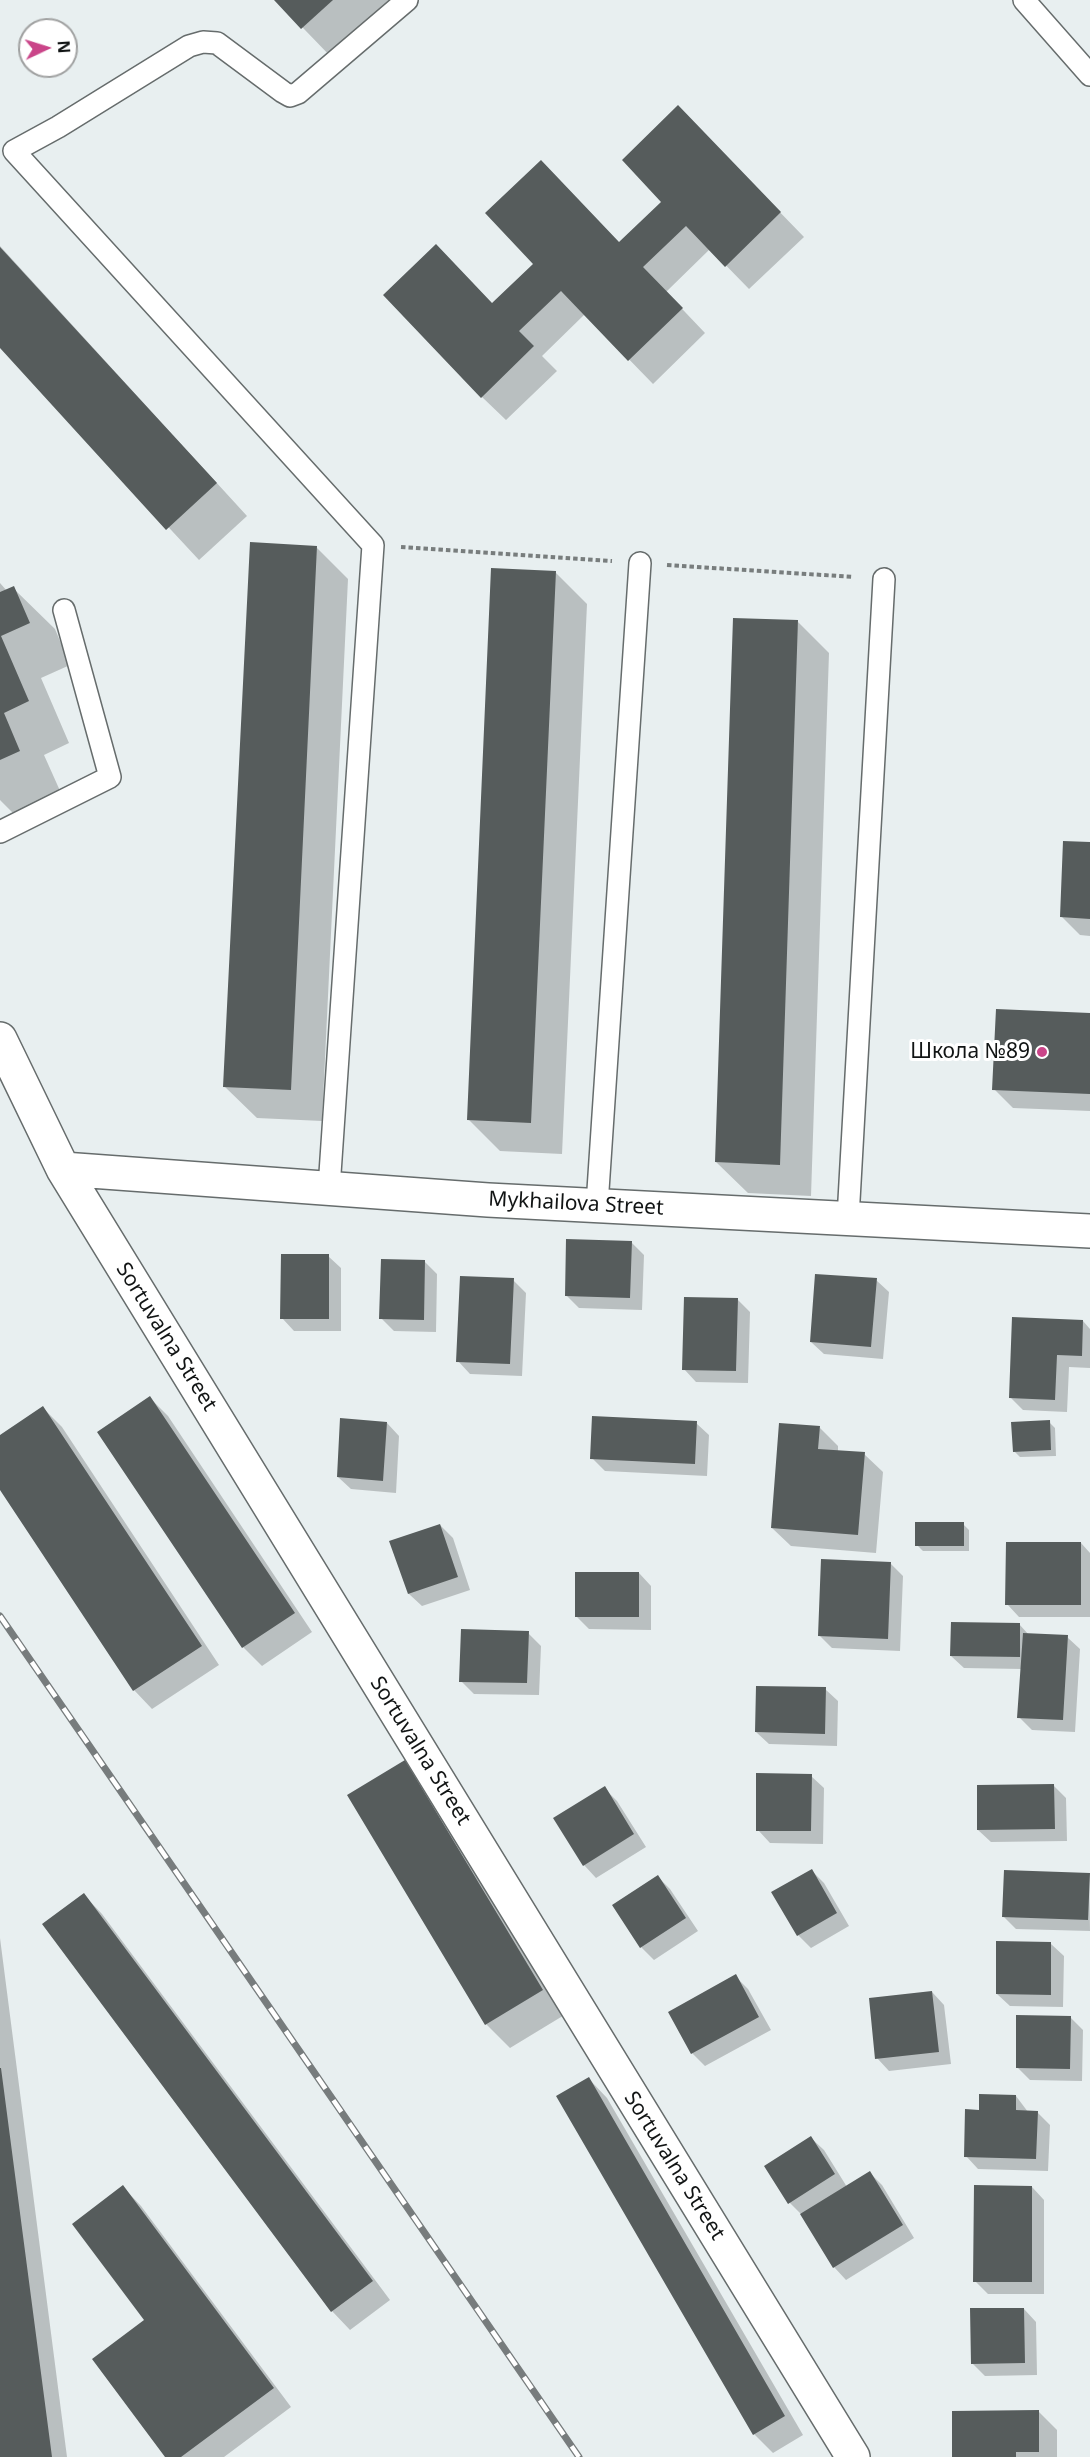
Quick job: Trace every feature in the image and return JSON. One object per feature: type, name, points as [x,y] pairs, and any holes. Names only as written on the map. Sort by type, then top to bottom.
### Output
[{"type":"street","name":"Sortuvalna Street","points":[[0,1039],[63,1169],[853,2457]]},
{"type":"street","name":"Mykhailova Street","points":[[63,1169],[597,1205],[1090,1231]]},
{"type":"lane","points":[[329,1188],[373,545],[14,151],[58,127],[189,46],[202,42],[217,43],[290,96],[298,93],[407,0]]},
{"type":"lane","points":[[1023,0],[1090,75]]},
{"type":"lane","points":[[597,1205],[640,563]]},
{"type":"lane","points":[[848,1218],[884,579]]},
{"type":"lane","points":[[0,832],[110,777],[64,610]]},
{"type":"building","points":[[274,0],[333,0],[301,29]]},
{"type":"building","points":[[678,105],[781,212],[725,267],[686,226],[643,267],[683,308],[628,361],[561,291],[519,331],[534,346],[481,398],[383,295],[436,244],[492,303],[533,264],[485,213],[541,160],[619,242],[661,202],[622,160]]},
{"type":"building","points":[[0,247],[217,483],[166,530],[0,348]]},
{"type":"building","points":[[250,542],[317,546],[291,1090],[223,1087]]},
{"type":"building","points":[[491,568],[556,571],[531,1123],[467,1120]]},
{"type":"building","points":[[14,586],[30,623],[1,636],[29,701],[4,713],[20,751],[0,760],[0,592]]},
{"type":"building","points":[[733,618],[798,620],[780,1165],[715,1162]]},
{"type":"building","points":[[1063,841],[1090,842],[1090,919],[1060,917]]},
{"type":"building","name":"Школа №89","points":[[996,1009],[1090,1013],[1090,1094],[992,1090]]},
{"type":"building","points":[[566,1239],[632,1241],[630,1298],[565,1296]]},
{"type":"building","points":[[281,1254],[329,1254],[329,1319],[280,1319]]},
{"type":"building","points":[[381,1259],[425,1260],[424,1320],[379,1319]]},
{"type":"building","points":[[815,1274],[877,1278],[871,1347],[810,1342]]},
{"type":"building","points":[[460,1276],[514,1278],[510,1364],[456,1362]]},
{"type":"building","points":[[684,1297],[738,1298],[736,1371],[682,1370]]},
{"type":"building","points":[[1012,1317],[1083,1320],[1082,1356],[1057,1355],[1055,1400],[1009,1398]]},
{"type":"building","points":[[150,1396],[295,1613],[242,1648],[97,1432]]},
{"type":"building","points":[[43,1406],[202,1646],[133,1691],[0,1490],[0,1435]]},
{"type":"building","points":[[592,1416],[697,1421],[695,1464],[590,1459]]},
{"type":"building","points":[[340,1418],[387,1422],[383,1481],[337,1477]]},
{"type":"building","points":[[1050,1420],[1051,1450],[1013,1452],[1011,1422]]},
{"type":"building","points":[[779,1423],[820,1426],[818,1449],[865,1452],[858,1535],[771,1528]]},
{"type":"building","points":[[915,1522],[964,1522],[964,1546],[915,1546]]},
{"type":"building","points":[[440,1524],[458,1577],[408,1594],[389,1541]]},
{"type":"building","points":[[1006,1542],[1081,1542],[1081,1605],[1005,1605]]},
{"type":"building","points":[[821,1559],[891,1562],[888,1639],[818,1636]]},
{"type":"building","points":[[575,1572],[639,1572],[639,1617],[575,1617]]},
{"type":"building","points":[[951,1622],[1020,1623],[1020,1657],[950,1656]]},
{"type":"building","points":[[461,1629],[529,1631],[527,1683],[459,1682]]},
{"type":"building","points":[[1023,1633],[1068,1635],[1063,1720],[1017,1718]]},
{"type":"building","points":[[756,1686],[826,1687],[825,1734],[755,1732]]},
{"type":"building","points":[[405,1760],[543,1990],[485,2025],[347,1795]]},
{"type":"building","points":[[756,1773],[812,1774],[811,1831],[756,1831]]},
{"type":"building","points":[[1054,1784],[1055,1829],[977,1830],[977,1785]]},
{"type":"building","points":[[605,1786],[634,1834],[583,1866],[553,1818]]},
{"type":"building","points":[[812,1869],[837,1913],[797,1936],[771,1892]]},
{"type":"building","points":[[1004,1870],[1090,1873],[1088,1920],[1002,1917]]},
{"type":"building","points":[[658,1875],[686,1918],[640,1948],[612,1905]]},
{"type":"building","points":[[84,1893],[373,2281],[331,2312],[42,1924]]},
{"type":"building","points":[[996,1941],[1051,1942],[1051,1995],[996,1994]]},
{"type":"building","points":[[736,1974],[759,2017],[691,2054],[668,2012]]},
{"type":"building","points":[[932,1991],[939,2052],[875,2059],[869,1998]]},
{"type":"building","points":[[1016,2015],[1071,2016],[1070,2069],[1016,2068]]},
{"type":"building","points":[[1,2068],[52,2457],[0,2457]]},
{"type":"building","points":[[589,2077],[785,2416],[753,2435],[556,2096]]},
{"type":"building","points":[[979,2094],[1016,2095],[1016,2110],[1038,2111],[1036,2159],[964,2157],[965,2109],[979,2110]]},
{"type":"building","points":[[811,2136],[835,2174],[788,2204],[764,2166]]},
{"type":"building","points":[[870,2171],[903,2225],[833,2268],[800,2214]]},
{"type":"building","points":[[123,2185],[274,2388],[181,2457],[165,2457],[92,2359],[144,2320],[72,2224]]},
{"type":"building","points":[[974,2185],[1032,2186],[1032,2282],[973,2282]]},
{"type":"building","points":[[970,2308],[1024,2308],[1025,2363],[971,2364]]},
{"type":"building","points":[[1039,2410],[1039,2452],[1016,2452],[1016,2457],[952,2457],[952,2411]]},
{"type":"railway","points":[[0,1616],[579,2457]]},
{"type":"place","name":"Школа №89","points":[[1042,1052]]}]
